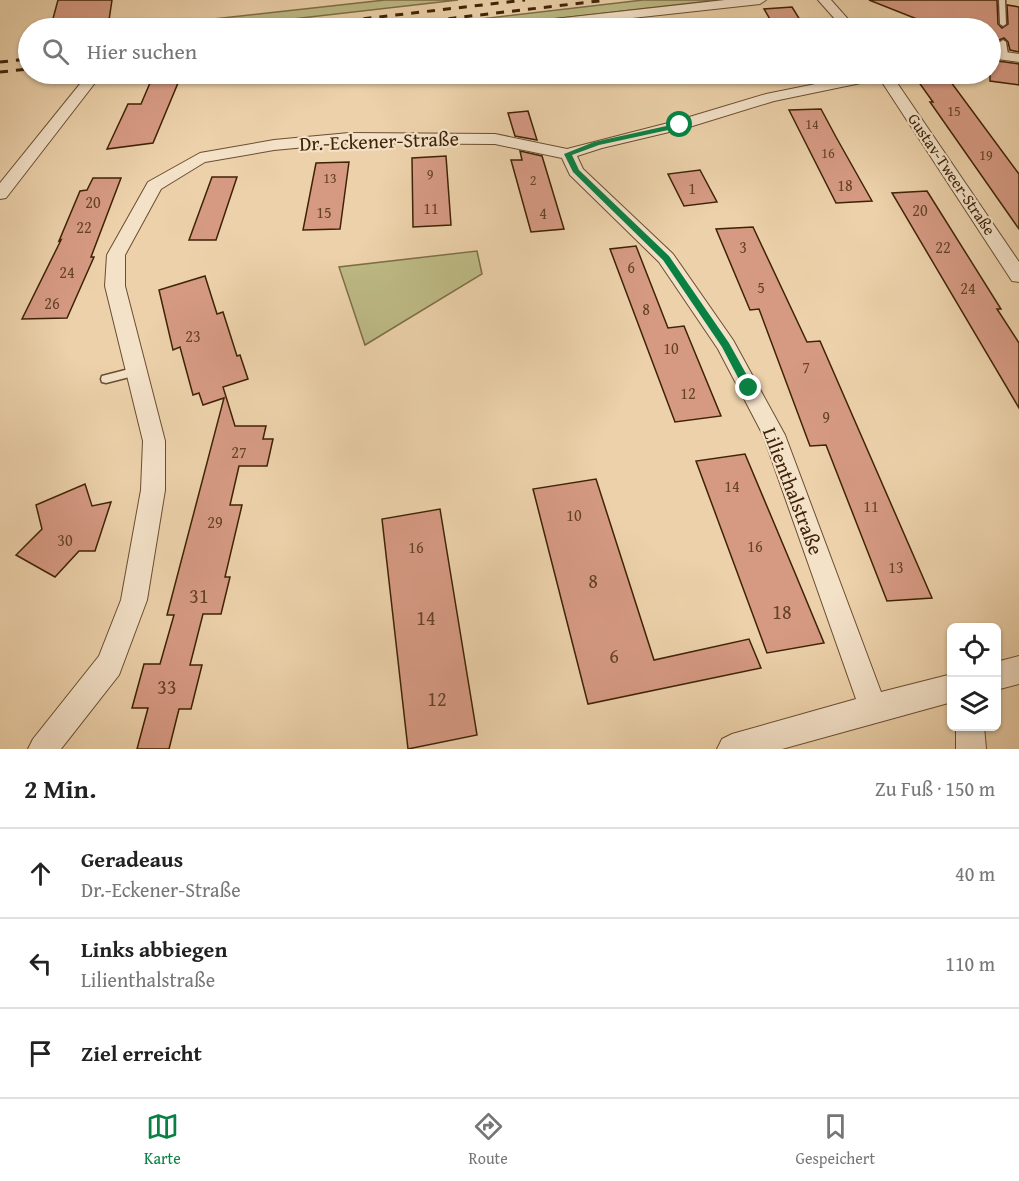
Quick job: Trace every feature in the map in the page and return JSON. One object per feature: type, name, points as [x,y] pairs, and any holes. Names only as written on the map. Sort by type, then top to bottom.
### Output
[{"type":"street","points":[[599,18],[760,0]]},
{"type":"street","points":[[824,0],[841,18]]},
{"type":"street","points":[[1001,51],[1019,58]]},
{"type":"street","points":[[0,194],[87,84]]},
{"type":"street","points":[[568,154],[597,144],[680,125],[771,97],[835,84]]},
{"type":"street","name":"Gustav-Tweer-Straße","points":[[891,84],[1019,276]]},
{"type":"street","name":"Dr.-Eckener-Straße","points":[[43,749],[109,665],[134,600],[153,480],[154,441],[116,286],[116,255],[154,186],[200,158],[274,145],[349,138],[495,139],[568,154]]},
{"type":"street","name":"Lilienthalstraße","points":[[568,154],[576,171],[666,258],[726,345],[774,435],[873,708]]},
{"type":"street","points":[[1001,675],[1019,670]]},
{"type":"street","points":[[732,749],[947,689]]},
{"type":"street","points":[[970,731],[971,749]]},
{"type":"lane","points":[[1002,0],[1003,24]]},
{"type":"lane","points":[[106,379],[137,371]]},
{"type":"shaded area","points":[[385,0],[458,0],[301,18],[222,18]]},
{"type":"shaded area","points":[[643,0],[718,0],[562,18],[489,18]]},
{"type":"shaded area","points":[[477,251],[482,274],[365,345],[339,267]]},
{"type":"building","points":[[58,0],[112,0],[109,18],[53,18]]},
{"type":"building","points":[[869,0],[997,0],[998,18],[914,18]]},
{"type":"building","points":[[1007,5],[1019,7],[1019,52],[1010,50],[1004,38],[1001,39],[1001,27],[1008,24]]},
{"type":"building","points":[[792,7],[799,18],[769,18],[764,9]]},
{"type":"building","points":[[1001,62],[1019,64],[1019,85],[1001,83]]},
{"type":"building","points":[[150,84],[178,84],[153,143],[107,149],[128,104],[141,104]]},
{"type":"building","points":[[920,84],[952,84],[1019,174],[1019,229],[930,102],[933,102]]},
{"type":"building","points":[[821,109],[872,201],[836,203],[789,110]]},
{"type":"building","points":[[528,111],[537,140],[515,136],[508,113]]},
{"type":"building","points":[[520,151],[542,156],[564,229],[531,232],[511,160],[522,160]]},
{"type":"building","points":[[446,156],[451,225],[413,227],[412,158]]},
{"type":"building","points":[[349,162],[340,229],[303,230],[316,163]]},
{"type":"building","points":[[700,170],[717,202],[684,206],[668,174]]},
{"type":"building","points":[[212,177],[237,177],[216,240],[189,240]]},
{"type":"building","points":[[93,178],[121,178],[91,257],[94,257],[67,318],[22,319],[61,240],[59,241],[80,191],[87,190]]},
{"type":"building","points":[[927,191],[1001,309],[997,309],[1019,343],[1019,408],[892,193]]},
{"type":"building","points":[[753,227],[807,342],[820,341],[932,598],[887,601],[826,445],[810,446],[759,309],[750,310],[716,229]]},
{"type":"building","points":[[636,246],[668,328],[684,326],[721,416],[675,422],[610,249]]},
{"type":"building","points":[[205,276],[217,314],[223,312],[237,356],[240,355],[248,379],[223,387],[235,426],[266,426],[263,439],[273,439],[267,466],[239,466],[230,505],[242,505],[225,577],[230,577],[221,614],[203,614],[190,665],[202,665],[191,709],[179,709],[169,749],[137,749],[148,708],[132,708],[144,664],[160,664],[174,615],[167,615],[224,398],[203,405],[199,393],[193,395],[180,347],[173,350],[159,290]]},
{"type":"building","points":[[745,454],[824,643],[767,653],[696,461]]},
{"type":"building","points":[[596,479],[654,660],[749,639],[761,668],[588,704],[533,489]]},
{"type":"building","points":[[85,484],[92,506],[111,502],[95,551],[79,551],[55,577],[16,555],[42,529],[36,505]]},
{"type":"building","points":[[440,509],[477,735],[408,749],[382,519]]},
{"type":"railway","points":[[370,18],[525,0]]},
{"type":"railway","points":[[454,18],[607,0]]},
{"type":"railway","points":[[0,62],[18,60]]},
{"type":"railway","points":[[0,72],[18,70]]},
{"type":"route","points":[[680,125],[597,144],[568,154],[576,171],[666,258],[726,345],[749,388]]}]
